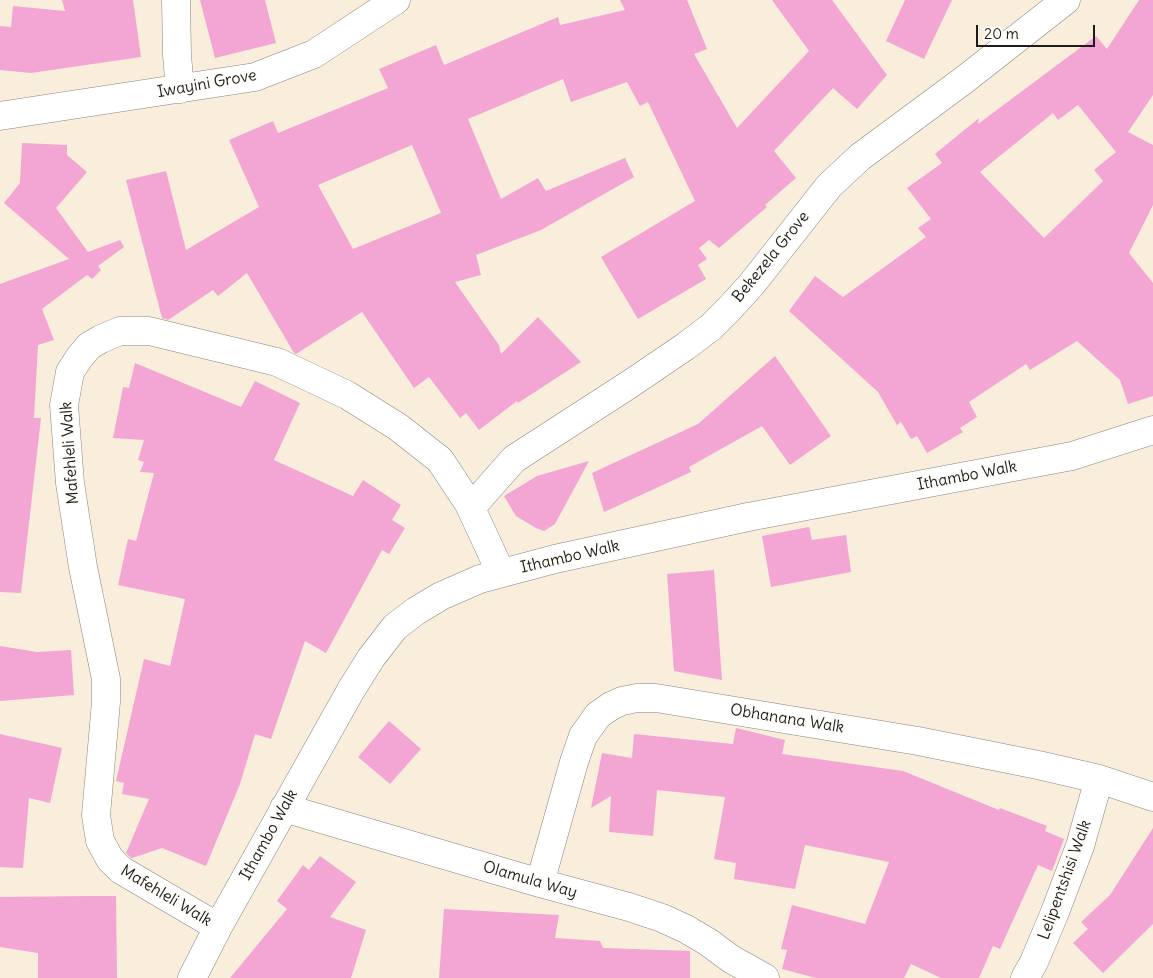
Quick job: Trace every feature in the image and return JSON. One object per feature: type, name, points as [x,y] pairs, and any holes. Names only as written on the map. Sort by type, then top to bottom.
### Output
[{"type":"street","points":[[176,0],[180,89]]},
{"type":"street","name":"Iwayini Grove","points":[[0,116],[255,77],[314,54],[396,0]]},
{"type":"street","name":"Bekezela Grove","points":[[469,504],[476,502],[514,459],[630,384],[711,327],[761,273],[829,186],[860,157],[964,80],[1066,0]]},
{"type":"street","name":"Mafehleli Walk","points":[[218,927],[121,870],[110,859],[100,841],[96,815],[106,702],[106,679],[84,567],[72,493],[64,406],[70,372],[78,358],[89,346],[120,331],[149,331],[277,362],[347,395],[398,427],[440,460],[469,504],[502,573]]},
{"type":"street","name":"Ithambo Walk","points":[[192,978],[284,808],[371,658],[395,627],[440,596],[480,579],[555,559],[748,517],[1072,456],[1153,430]]},
{"type":"street","name":"Obhanana Walk","points":[[540,883],[583,736],[598,715],[622,701],[637,698],[656,698],[918,741],[1099,779],[1153,796]]},
{"type":"street","name":"Lelipentshisi Walk","points":[[1025,978],[1034,962],[1055,912],[1080,846],[1099,779]]},
{"type":"street","name":"Olamula Way","points":[[284,808],[662,918],[686,929],[764,978]]},
{"type":"building","points":[[62,0],[133,0],[141,57],[31,73],[0,70],[0,26],[11,27],[13,6],[65,11]]},
{"type":"building","points":[[200,0],[265,0],[276,43],[215,58]]},
{"type":"building","points":[[620,0],[687,0],[707,49],[694,54],[737,128],[809,51],[772,0],[832,0],[887,75],[857,109],[833,88],[774,151],[796,178],[765,205],[767,207],[719,248],[709,240],[699,248],[707,259],[698,265],[706,279],[638,319],[601,257],[695,201],[648,102],[640,106],[627,82],[571,102],[563,79],[468,119],[501,199],[538,178],[546,191],[625,158],[634,177],[541,230],[476,255],[481,275],[455,282],[499,345],[501,354],[538,317],[581,362],[518,403],[517,401],[479,430],[466,413],[460,418],[429,377],[414,388],[362,312],[296,354],[247,273],[218,296],[213,290],[168,320],[162,318],[126,180],[166,171],[186,250],[259,207],[229,140],[273,121],[278,133],[388,88],[379,69],[436,45],[444,65],[558,17],[560,25],[625,10]],"holes":[[[412,145],[441,213],[353,249],[318,185]]]},
{"type":"building","points":[[905,0],[952,0],[924,59],[886,41]]},
{"type":"building","points":[[1139,0],[1153,0],[1153,95],[1128,132],[1153,145],[1153,205],[1129,253],[1153,283],[1153,396],[1128,404],[1120,380],[1077,341],[1030,370],[1026,364],[969,402],[977,417],[960,428],[963,432],[927,453],[917,436],[911,439],[901,422],[897,425],[878,392],[789,311],[815,276],[843,297],[926,237],[918,228],[931,219],[907,188],[942,163],[935,154],[979,118],[978,124],[1096,36],[1107,49]],"holes":[[[1078,105],[1116,152],[1094,170],[1103,181],[1044,238],[980,172],[1053,113],[1058,120]]]},
{"type":"building","points":[[22,143],[67,145],[67,155],[87,172],[56,208],[88,252],[120,240],[124,247],[98,266],[101,270],[92,279],[87,275],[42,309],[54,340],[38,345],[34,418],[41,418],[21,593],[0,592],[0,284],[69,259],[4,203],[20,183]]},
{"type":"building","points":[[775,356],[831,436],[790,465],[762,426],[689,467],[691,472],[604,512],[592,473],[698,424]]},
{"type":"building","points":[[135,363],[241,407],[255,381],[300,403],[274,460],[353,496],[363,480],[401,505],[392,520],[405,528],[389,554],[382,550],[326,653],[305,641],[271,739],[255,734],[240,784],[206,866],[162,848],[132,858],[126,853],[149,799],[122,794],[124,783],[116,781],[144,659],[170,666],[185,599],[118,585],[128,539],[136,541],[154,473],[140,472],[144,462],[138,460],[144,440],[113,438],[123,387],[129,388]]},
{"type":"building","points":[[589,461],[555,524],[544,531],[516,516],[504,496],[537,476]]},
{"type":"building","points":[[809,527],[812,540],[846,535],[851,572],[771,587],[762,536]]},
{"type":"building","points":[[714,570],[722,680],[674,671],[667,574]]},
{"type":"building","points":[[0,646],[37,652],[71,650],[74,695],[0,701]]},
{"type":"building","points":[[389,721],[421,749],[390,784],[358,757]]},
{"type":"building","points":[[736,728],[785,740],[782,754],[903,771],[999,810],[1000,808],[1047,826],[1045,831],[1064,839],[1052,871],[1038,865],[1000,949],[993,946],[979,978],[941,978],[911,964],[904,978],[816,978],[782,969],[787,950],[781,949],[792,905],[865,924],[889,862],[805,845],[795,889],[734,879],[736,863],[714,859],[725,797],[657,790],[653,836],[609,832],[611,796],[591,808],[602,753],[632,758],[634,734],[733,744]]},
{"type":"building","points":[[0,734],[62,748],[50,803],[29,798],[23,868],[0,867]]},
{"type":"building","points":[[1153,828],[1153,924],[1103,973],[1073,943],[1088,929],[1081,922],[1110,895]]},
{"type":"building","points":[[320,856],[356,882],[330,917],[366,930],[351,978],[230,978],[287,909],[277,901],[303,865],[309,870]]},
{"type":"building","points":[[116,896],[117,978],[38,978],[38,953],[0,947],[0,897]]},
{"type":"building","points":[[444,909],[559,915],[555,938],[600,941],[603,948],[690,951],[690,978],[439,978]]}]
